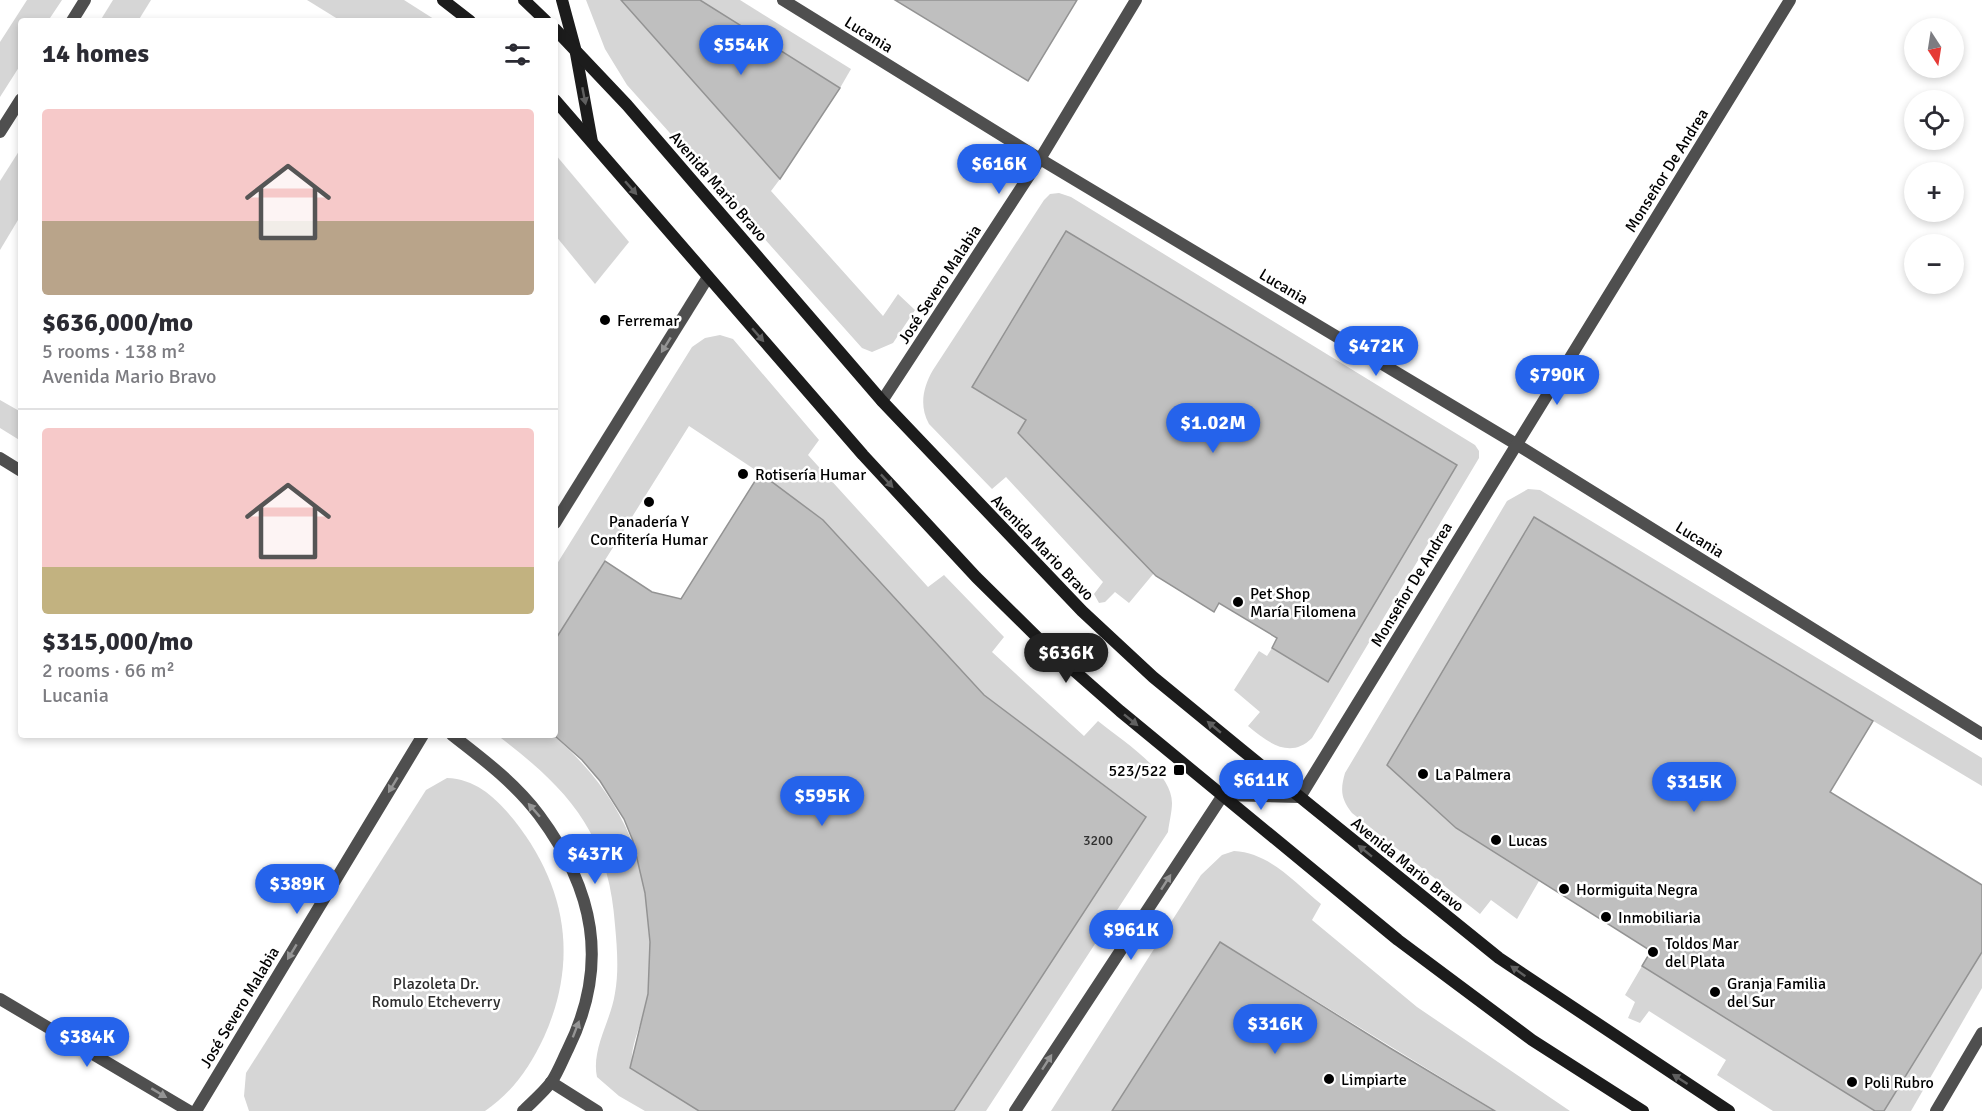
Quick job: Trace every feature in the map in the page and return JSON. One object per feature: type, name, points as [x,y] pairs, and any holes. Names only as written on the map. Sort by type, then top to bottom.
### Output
[{"type":"main road","points":[[443,0],[466,18]]},
{"type":"main road","points":[[524,0],[543,18]]},
{"type":"main road","points":[[562,0],[575,48],[592,143]]},
{"type":"main road","name":"Avenida Mario Bravo","points":[[558,32],[635,114],[882,401],[1082,610],[1153,676],[1499,958],[1729,1111]]},
{"type":"main road","points":[[558,103],[863,455],[976,577],[1062,660],[1398,940],[1532,1040],[1643,1111]]},
{"type":"street","points":[[74,18],[85,0]]},
{"type":"street","name":"Lucania","points":[[783,0],[1040,159],[1516,444],[1982,734]]},
{"type":"street","name":"José Severo Malabia","points":[[882,401],[1040,159],[1136,0]]},
{"type":"street","name":"Monseñor De Andrea","points":[[1300,797],[1790,0]]},
{"type":"street","points":[[0,132],[18,104]]},
{"type":"street","points":[[558,518],[708,278]]},
{"type":"street","points":[[0,458],[18,469]]},
{"type":"street","name":"José Severo Malabia","points":[[196,1111],[421,738]]},
{"type":"street","points":[[456,738],[503,776],[538,813],[567,855],[587,905],[593,951],[589,994],[574,1036],[551,1082],[523,1111]]},
{"type":"street","points":[[1015,1111],[1222,795],[1300,797]]},
{"type":"street","points":[[0,999],[189,1111]]},
{"type":"street","points":[[1935,1111],[1982,1033]]},
{"type":"street","points":[[551,1082],[597,1111]]},
{"type":"green space","points":[[27,0],[62,0],[50,18],[18,18],[18,69],[0,97],[0,42]]},
{"type":"green space","points":[[113,0],[151,0],[140,18],[102,18]]},
{"type":"green space","points":[[307,0],[404,0],[432,18],[336,18]]},
{"type":"green space","points":[[586,0],[621,0],[780,179],[771,191],[883,316],[898,294],[915,310],[893,343],[872,352],[862,348],[627,85],[605,49]]},
{"type":"green space","points":[[700,0],[740,0],[851,69],[840,88]]},
{"type":"green space","points":[[18,153],[18,220],[0,250],[0,181]]},
{"type":"green space","points":[[558,158],[629,242],[595,284],[558,239]]},
{"type":"green space","points":[[1059,193],[1071,197],[1475,445],[1479,451],[1479,458],[1312,738],[1295,748],[1271,743],[1248,726],[1260,712],[1234,690],[1259,651],[1267,656],[1272,648],[1328,681],[1457,465],[972,387],[1026,420],[1018,433],[1154,573],[1129,603],[1115,592],[1105,602],[1099,603],[1094,594],[1103,582],[1006,477],[992,489],[929,424],[923,403],[927,383],[933,370],[1044,200],[1050,194]]},
{"type":"green space","points":[[720,335],[733,339],[819,440],[808,455],[928,587],[944,575],[1004,637],[992,652],[1084,736],[1098,721],[1132,747],[1155,768],[1170,791],[1172,806],[1168,832],[986,1111],[954,1111],[1146,816],[984,695],[822,519],[760,473],[689,426],[558,635],[558,562],[692,347],[705,338]]},
{"type":"green space","points":[[0,400],[18,410],[18,439],[0,428]]},
{"type":"green space","points":[[1528,489],[1540,490],[1982,758],[1982,786],[1534,518],[1387,765],[1461,826],[1539,881],[1517,919],[1491,900],[1480,914],[1352,813],[1344,799],[1342,784],[1345,773],[1507,501]]},
{"type":"green space","points":[[501,738],[556,738],[581,762],[604,790],[622,819],[635,850],[644,882],[651,953],[649,992],[635,1039],[632,1067],[699,1111],[645,1111],[619,1096],[597,1077],[599,1046],[613,1004],[616,985],[616,933],[611,893],[604,864],[580,815],[564,794]]},
{"type":"green space","name":"Plazoleta Dr. Romulo Etcheverry","points":[[447,778],[467,782],[485,791],[507,812],[532,845],[546,871],[556,897],[562,924],[564,951],[561,979],[555,1008],[533,1059],[512,1088],[485,1111],[249,1111],[244,1096],[246,1073],[426,790]]},
{"type":"green space","points":[[1234,851],[1259,857],[1281,870],[1321,904],[1312,920],[1417,1007],[1570,1111],[1496,1111],[1220,942],[1113,1111],[1051,1111],[1201,875],[1222,855]]},
{"type":"green space","points":[[1982,950],[1982,988],[1911,1111],[1884,1111]]},
{"type":"green space","points":[[1642,966],[1875,1111],[1773,1111],[1717,1075],[1726,1060],[1649,1011],[1640,1023],[1628,1018],[1635,1002],[1625,995]]},
{"type":"building","points":[[621,0],[700,0],[840,88],[780,179]]},
{"type":"building","points":[[895,0],[1077,0],[1028,81]]},
{"type":"building","points":[[1066,231],[1457,465],[1328,682],[1272,648],[1277,638],[1219,603],[1214,612],[1156,576],[1018,433],[1026,420],[972,387]]},
{"type":"building","points":[[760,473],[823,520],[984,695],[1146,817],[954,1111],[699,1111],[630,1068],[648,994],[650,942],[645,893],[633,841],[624,819],[600,781],[582,760],[557,738],[558,635],[605,561],[652,592],[681,599]]},
{"type":"building","points":[[1534,517],[1873,721],[1830,792],[1982,885],[1982,952],[1884,1111],[1875,1111],[1642,966],[1651,951],[1456,828],[1387,765]]},
{"type":"building","points":[[1220,942],[1390,1048],[1495,1111],[1112,1111]]},
{"type":"place","name":"Ferremar","points":[[605,320]]},
{"type":"place","name":"Rotisería Humar","points":[[743,474]]},
{"type":"place","name":"Panadería Y Confitería Humar","points":[[649,502]]},
{"type":"place","name":"Pet Shop María Filomena","points":[[1238,602]]},
{"type":"place","name":"523/522","points":[[1179,770]]},
{"type":"place","name":"La Palmera","points":[[1423,774]]},
{"type":"place","name":"Lucas","points":[[1496,840]]},
{"type":"place","name":"Hormiguita Negra","points":[[1564,889]]},
{"type":"place","name":"Inmobiliaria","points":[[1606,917]]},
{"type":"place","name":"Toldos Mar del Plata","points":[[1653,952]]},
{"type":"place","name":"Granja Familia del Sur","points":[[1715,992]]},
{"type":"place","name":"Limpiarte","points":[[1329,1079]]},
{"type":"place","name":"Poli Rubro","points":[[1852,1082]]}]
